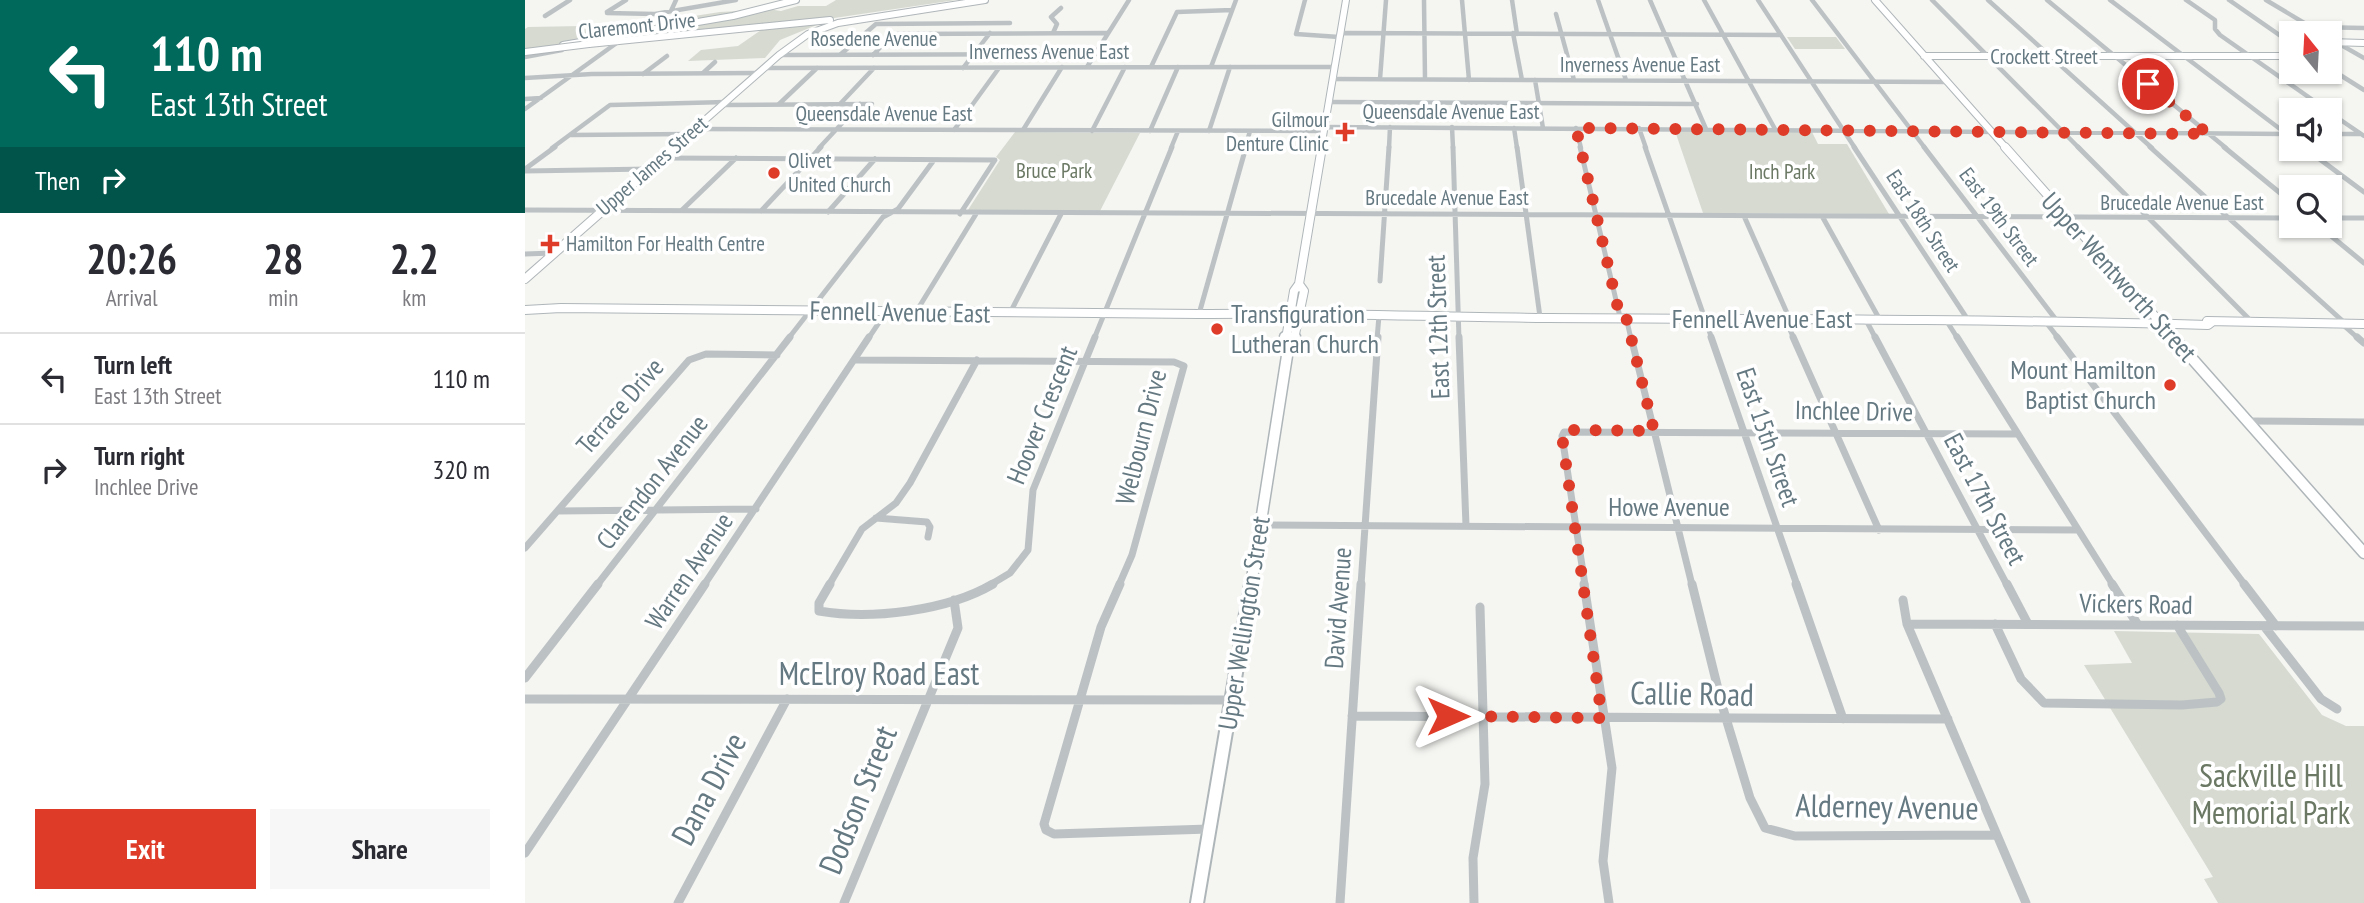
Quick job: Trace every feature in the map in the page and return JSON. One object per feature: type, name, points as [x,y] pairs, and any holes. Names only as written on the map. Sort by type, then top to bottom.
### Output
[{"type":"main road","points":[[525,54],[722,18],[796,0]]},
{"type":"main road","points":[[525,54],[589,44],[808,23],[969,0]]},
{"type":"main road","points":[[779,55],[808,34],[838,23],[985,0]]},
{"type":"main road","name":"Upper Wellington Street","points":[[1197,903],[1233,700],[1289,344],[1295,338],[1294,315],[1304,291],[1299,285],[1346,0]]},
{"type":"main road","name":"Upper Wentworth Street","points":[[1875,0],[2364,553]]},
{"type":"main road","points":[[779,55],[779,50],[788,42],[808,30],[831,22],[876,13]]},
{"type":"main road","points":[[2342,42],[2364,43]]},
{"type":"main road","name":"Upper James Street","points":[[525,279],[779,55]]},
{"type":"main road","name":"Crockett Street","points":[[1924,56],[2279,56]]},
{"type":"main road","name":"Fennell Avenue East","points":[[525,307],[1240,314],[1245,317],[1623,317],[2120,321],[2208,325],[2212,322],[2364,324]]},
{"type":"street","points":[[545,16],[570,0]]},
{"type":"street","points":[[626,0],[607,13],[655,14],[733,0]]},
{"type":"street","points":[[673,9],[672,3],[676,0]]},
{"type":"street","points":[[1087,67],[1129,0]]},
{"type":"street","points":[[1212,67],[1236,0]]},
{"type":"street","points":[[1305,0],[1296,34],[1781,35]]},
{"type":"street","points":[[1381,79],[1386,0]]},
{"type":"street","points":[[1424,0],[1425,79]]},
{"type":"street","points":[[1462,0],[1469,80]]},
{"type":"street","points":[[1511,0],[1522,80]]},
{"type":"street","points":[[1598,0],[1626,80]]},
{"type":"street","points":[[1650,0],[1706,129]]},
{"type":"street","points":[[1705,0],[1775,129]]},
{"type":"street","name":"East 18th Street","points":[[1758,0],[1968,320]]},
{"type":"street","name":"East 19th Street","points":[[1812,0],[2057,321]]},
{"type":"street","points":[[1932,0],[2253,323]]},
{"type":"street","points":[[1987,0],[2364,344]]},
{"type":"street","points":[[2047,0],[2279,192]]},
{"type":"street","points":[[2109,0],[2279,128]]},
{"type":"street","points":[[2186,0],[2217,22],[2216,32],[2309,98]]},
{"type":"street","points":[[2229,0],[2279,35]]},
{"type":"street","points":[[2266,0],[2301,21]]},
{"type":"street","points":[[1053,33],[1057,24],[1051,17],[1061,8]]},
{"type":"street","points":[[1151,67],[1177,12],[1233,10]]},
{"type":"street","points":[[1556,14],[1574,80]]},
{"type":"street","points":[[841,55],[876,24],[1010,23]]},
{"type":"street","points":[[2342,27],[2364,27]]},
{"type":"street","name":"Claremont Drive","points":[[525,54],[754,30]]},
{"type":"street","points":[[963,68],[990,33]]},
{"type":"street","points":[[873,54],[895,34],[1107,33]]},
{"type":"street","points":[[525,109],[618,43]]},
{"type":"street","points":[[2342,45],[2364,58]]},
{"type":"street","name":"Rosedene Avenue","points":[[779,55],[1095,54]]},
{"type":"street","points":[[643,74],[667,56]]},
{"type":"street","points":[[702,73],[715,62]]},
{"type":"street","points":[[1092,131],[1125,67]]},
{"type":"street","points":[[1150,131],[1178,67]]},
{"type":"street","points":[[1209,131],[1230,67]]},
{"type":"street","name":"Inverness Avenue East","points":[[525,78],[817,68],[1335,67]]},
{"type":"street","points":[[779,105],[817,68]]},
{"type":"street","points":[[840,104],[874,68]]},
{"type":"street","points":[[954,130],[999,68]]},
{"type":"street","points":[[1023,130],[1062,68]]},
{"type":"street","points":[[2342,76],[2364,90]]},
{"type":"street","name":"Inverness Avenue East","points":[[1333,79],[1947,82]]},
{"type":"street","points":[[1535,80],[1543,128]]},
{"type":"street","points":[[525,99],[541,98]]},
{"type":"street","points":[[604,101],[610,105],[872,104]]},
{"type":"street","points":[[1329,102],[1696,104]]},
{"type":"street","points":[[761,211],[860,104]]},
{"type":"street","points":[[525,170],[610,105]]},
{"type":"street","points":[[2342,121],[2363,135]]},
{"type":"street","points":[[1380,281],[1390,127]]},
{"type":"street","name":"Queensdale Avenue East","points":[[569,135],[836,130],[1251,131],[1390,127],[2279,135]]},
{"type":"street","name":"East 12th Street","points":[[1452,127],[1466,526]]},
{"type":"street","points":[[1514,128],[1540,317]]},
{"type":"street","name":"Alderney Avenue","points":[[1576,128],[1722,705],[1729,719],[1751,807],[1765,828],[1795,836],[1997,835]]},
{"type":"street","name":"East 15th Street","points":[[1639,128],[1843,719]]},
{"type":"street","name":"Hoover Crescent","points":[[977,360],[911,484],[896,502],[862,529],[819,603],[819,611],[855,615],[895,612],[954,600],[987,588],[1010,574],[1023,561],[1030,545],[1030,501],[1178,131]]},
{"type":"street","points":[[1199,314],[1251,131]]},
{"type":"street","points":[[2342,134],[2363,135]]},
{"type":"street","points":[[662,158],[995,160],[960,214]]},
{"type":"street","points":[[682,210],[736,158]]},
{"type":"street","points":[[828,212],[875,159]]},
{"type":"street","name":"Clarendon Avenue","points":[[525,678],[883,217],[898,209],[934,160]]},
{"type":"street","points":[[2322,161],[2364,192]]},
{"type":"street","points":[[525,170],[649,169]]},
{"type":"street","name":"Brucedale Avenue East","points":[[525,210],[2279,218]]},
{"type":"street","points":[[916,312],[976,214]]},
{"type":"street","points":[[1010,313],[1061,214]]},
{"type":"street","points":[[1744,216],[1789,319],[1788,325],[1879,530]]},
{"type":"street","points":[[1822,216],[1880,320]]},
{"type":"street","points":[[2342,218],[2364,218]]},
{"type":"street","points":[[2334,238],[2364,263]]},
{"type":"street","points":[[525,254],[553,253]]},
{"type":"street","name":"Warren Avenue","points":[[525,853],[886,312]]},
{"type":"street","name":"David Avenue","points":[[1340,903],[1379,316]]},
{"type":"street","name":"East 17th Street","points":[[1865,320],[2028,624]]},
{"type":"street","points":[[1946,320],[2138,625]]},
{"type":"street","points":[[2046,321],[2276,625]]},
{"type":"street","name":"Terrace Drive","points":[[525,548],[689,360],[706,354],[778,355]]},
{"type":"street","name":"Welbourn Drive","points":[[856,359],[1176,362],[1183,365],[1185,370],[1132,555],[1101,627],[1044,824],[1046,830],[1054,834],[1209,829]]},
{"type":"street","points":[[2247,421],[2360,422],[2364,430]]},
{"type":"street","name":"Inchlee Drive","points":[[1575,528],[1562,436],[1564,432],[1744,430],[2017,434]]},
{"type":"street","points":[[558,511],[756,509]]},
{"type":"street","points":[[876,518],[927,522],[930,527],[928,537]]},
{"type":"street","name":"Howe Avenue","points":[[1260,525],[2078,530]]},
{"type":"street","points":[[1575,528],[1602,718],[1612,768],[1603,861],[1609,903]]},
{"type":"street","name":"Dodson Street","points":[[844,903],[958,628],[954,600]]},
{"type":"street","points":[[1903,600],[1907,624],[2026,903]]},
{"type":"street","points":[[1474,903],[1473,858],[1485,784],[1480,607]]},
{"type":"street","name":"Vickers Road","points":[[1907,624],[2364,626]]},
{"type":"street","points":[[1995,624],[2031,694],[2044,703],[2182,705],[2217,702],[2221,699],[2219,693],[2177,625]]},
{"type":"street","points":[[2264,626],[2322,699],[2337,709]]},
{"type":"street","name":"McElroy Road East","points":[[525,699],[1233,700]]},
{"type":"street","name":"Dana Drive","points":[[678,903],[787,699]]},
{"type":"street","name":"Callie Road","points":[[1352,716],[1948,719]]},
{"type":"green space","points":[[836,0],[956,0],[814,21],[604,38],[768,9],[781,11],[798,6],[826,6]]},
{"type":"green space","points":[[757,10],[525,51],[525,29],[528,27],[636,25],[720,12]]},
{"type":"green space","points":[[824,22],[780,40],[765,58],[688,61],[701,50],[738,46],[764,28]]},
{"type":"green space","points":[[1787,37],[1836,37],[1845,49],[1795,49]]},
{"type":"green space","name":"Inch Park","points":[[1675,131],[1812,132],[1818,144],[1847,144],[1889,214],[1703,213]]},
{"type":"green space","name":"Bruce Park","points":[[1015,132],[1140,133],[1100,211],[968,210],[1000,160],[996,157]]},
{"type":"green space","name":"Sackville Hill Memorial Park","points":[[2114,631],[2259,634],[2322,715],[2346,726],[2364,726],[2364,903],[2218,903],[2204,879],[2213,877],[2084,665],[2132,663]]},
{"type":"place","name":"Gilmour Denture Clinic","points":[[1345,132]]},
{"type":"place","name":"Olivet United Church","points":[[774,173]]},
{"type":"place","name":"Hamilton For Health Centre","points":[[550,244]]},
{"type":"place","name":"Transfiguration Lutheran Church","points":[[1217,329]]},
{"type":"place","name":"Mount Hamilton Baptist Church","points":[[2170,385]]},
{"type":"route","points":[[1448,716],[1602,718],[1562,436],[1564,432],[1572,430],[1654,431],[1626,317],[1620,317],[1576,128],[2208,134],[2148,84]]}]
